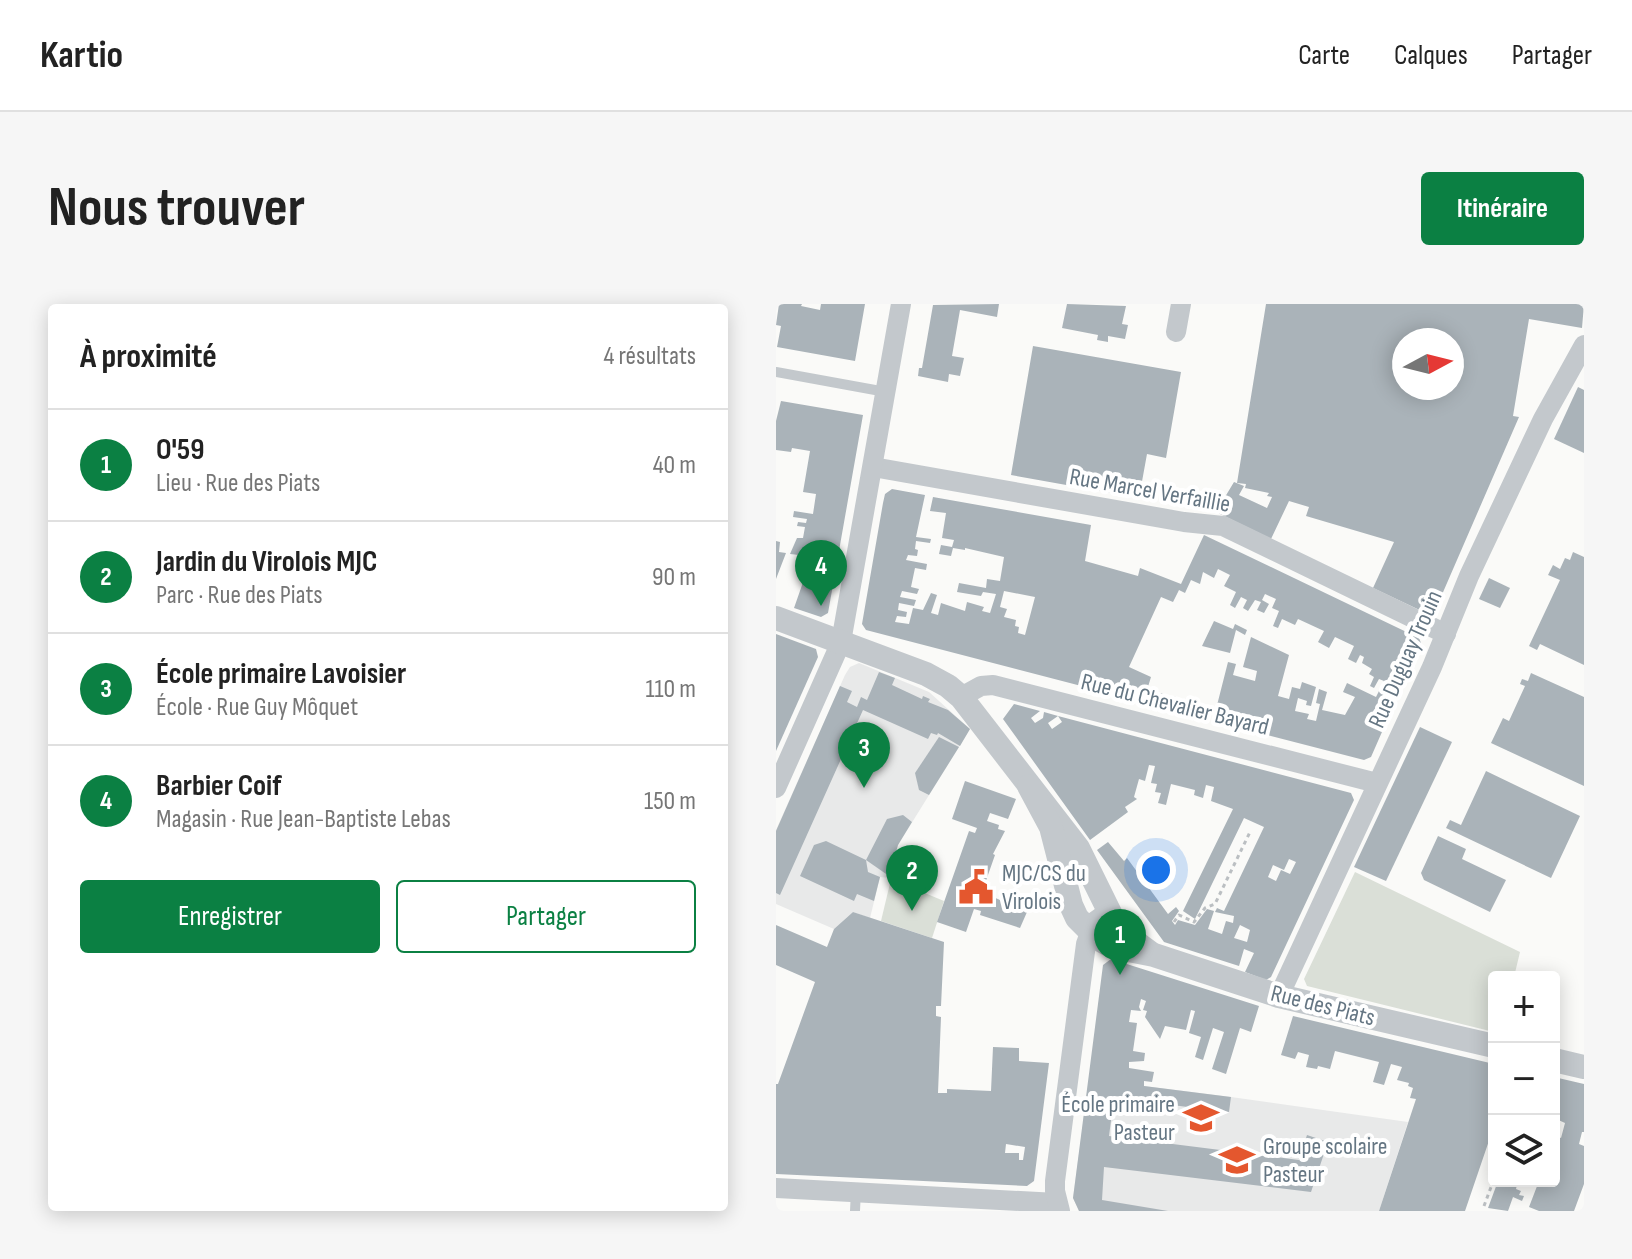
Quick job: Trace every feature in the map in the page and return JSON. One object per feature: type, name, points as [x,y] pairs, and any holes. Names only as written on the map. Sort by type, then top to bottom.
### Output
[{"type":"street","points":[[776,787],[841,642],[901,304]]},
{"type":"street","points":[[1176,332],[1181,304]]},
{"type":"street","name":"Rue Duguay Trouin","points":[[1279,996],[1446,634],[1469,576],[1543,419],[1584,345]]},
{"type":"street","name":"Rue Marcel Verfaillie","points":[[873,467],[1190,523],[1219,525],[1446,634]]},
{"type":"street","name":"Rue des Piats","points":[[776,618],[926,674],[961,697],[1078,848],[1108,912],[1130,938],[1154,955]]},
{"type":"street","name":"Rue du Chevalier Bayard","points":[[961,697],[981,686],[993,685],[1377,783]]},
{"type":"street","name":"Rue des Piats","points":[[1029,786],[1051,827],[1077,918],[1089,931],[1113,947],[1154,955],[1279,996],[1488,1045]]},
{"type":"street","points":[[776,1188],[855,1201],[1059,1207],[1055,1181],[1089,931],[1094,922],[1108,912]]},
{"type":"street","points":[[1560,1061],[1584,1067]]},
{"type":"lane","points":[[776,372],[886,392]]},
{"type":"path","points":[[1174,922],[1179,915],[1194,922],[1205,908],[1215,904],[1251,830]]},
{"type":"path","points":[[1484,1206],[1491,1187]]},
{"type":"shaded area","points":[[859,663],[929,692],[970,729],[898,845],[889,878],[880,877],[870,918],[853,912],[834,929],[776,904],[776,830],[845,675],[850,667]]},
{"type":"shaded area","points":[[1355,872],[1520,952],[1515,971],[1488,971],[1488,1031],[1307,986],[1304,979]]},
{"type":"shaded area","points":[[891,879],[944,901],[932,938],[881,921]]},
{"type":"shaded area","name":"Groupe scolaire Pasteur","points":[[1089,1079],[1408,1122],[1379,1211],[1079,1211],[1073,1198]]},
{"type":"building","points":[[779,304],[802,304],[820,310],[821,304],[865,304],[855,361],[777,347],[781,326],[776,325]]},
{"type":"building","points":[[999,304],[997,317],[960,310],[952,356],[964,358],[960,376],[949,374],[948,382],[918,376],[933,305]]},
{"type":"building","points":[[1067,304],[1126,306],[1122,324],[1128,325],[1125,339],[1108,336],[1108,342],[1097,340],[1098,335],[1062,328]]},
{"type":"building","points":[[1266,304],[1584,304],[1582,328],[1529,319],[1513,416],[1519,417],[1434,613],[1428,614],[1373,588],[1394,542],[1306,516],[1309,507],[1289,501],[1271,539],[1216,512],[1234,482],[1244,486],[1239,495],[1267,508],[1272,497],[1267,496],[1269,493],[1245,488],[1246,484],[1237,483]]},
{"type":"building","points":[[1033,346],[1181,372],[1166,458],[1147,454],[1139,498],[1011,475]]},
{"type":"building","points":[[1578,387],[1584,390],[1584,453],[1554,439]]},
{"type":"building","points":[[781,401],[863,415],[828,613],[821,617],[794,608],[808,568],[796,564],[799,555],[790,554],[797,538],[803,538],[805,527],[797,526],[798,522],[806,523],[807,519],[793,517],[794,511],[813,514],[816,494],[803,492],[810,451],[792,448],[791,452],[776,450],[776,421]]},
{"type":"building","points":[[892,489],[925,495],[916,537],[931,539],[930,543],[916,541],[917,556],[908,555],[906,560],[927,564],[926,570],[915,568],[911,587],[919,589],[917,594],[902,591],[900,597],[916,600],[914,606],[899,603],[898,610],[907,612],[906,617],[897,616],[895,622],[909,624],[913,608],[923,610],[931,593],[937,595],[931,613],[938,615],[941,603],[965,611],[967,602],[984,607],[982,611],[990,613],[996,594],[983,592],[981,596],[957,592],[959,583],[986,588],[987,579],[1000,581],[1004,557],[965,548],[953,548],[951,556],[939,554],[941,545],[952,547],[954,540],[942,538],[946,513],[930,511],[933,497],[1091,525],[1085,561],[1138,576],[1140,568],[1181,584],[1204,535],[1419,638],[1421,643],[1371,757],[1364,760],[1213,721],[1228,662],[1236,664],[1233,675],[1255,681],[1257,671],[1243,667],[1251,637],[1289,655],[1278,696],[1289,699],[1292,687],[1300,689],[1302,682],[1316,687],[1311,706],[1298,698],[1295,711],[1309,714],[1307,719],[1316,721],[1319,689],[1327,692],[1322,710],[1345,715],[1355,697],[1343,692],[1347,683],[1376,697],[1384,681],[1379,679],[1374,688],[1370,686],[1374,677],[1369,674],[1372,669],[1362,663],[1364,657],[1360,655],[1356,663],[1348,659],[1354,646],[1335,637],[1329,648],[1318,642],[1324,631],[1298,619],[1295,625],[1282,619],[1278,628],[1273,626],[1279,611],[1272,608],[1276,599],[1265,594],[1262,600],[1269,604],[1264,613],[1257,610],[1261,602],[1255,600],[1248,611],[1243,608],[1247,600],[1241,597],[1235,608],[1230,605],[1236,592],[1224,586],[1230,575],[1218,569],[1214,578],[1203,572],[1200,584],[1191,580],[1185,593],[1179,590],[1173,602],[1161,597],[1129,667],[1151,677],[1147,690],[1192,701],[1189,714],[866,630],[862,624],[885,494]],"holes":[[[1004,591],[1035,597],[1025,635],[1018,633],[1016,620],[1004,617],[1007,609],[1000,607]]]},
{"type":"building","points":[[776,541],[780,542],[779,552],[786,553],[776,579]]},
{"type":"building","points":[[1573,552],[1584,557],[1584,665],[1540,644],[1537,650],[1529,646],[1560,580],[1548,575],[1553,565],[1560,569],[1565,558],[1570,560]]},
{"type":"building","points":[[1489,578],[1510,588],[1500,608],[1479,599]]},
{"type":"building","points":[[1214,621],[1233,629],[1235,624],[1247,630],[1245,635],[1236,630],[1230,653],[1202,646]]},
{"type":"building","points":[[776,634],[816,649],[818,657],[776,751]]},
{"type":"building","points":[[879,672],[895,678],[892,685],[922,699],[923,696],[930,699],[928,702],[948,710],[970,729],[960,746],[938,733],[931,733],[928,739],[863,710],[780,895],[776,893],[776,831],[840,686],[852,691],[847,702],[857,707],[861,697],[867,700]]},
{"type":"building","points":[[1531,673],[1584,697],[1584,786],[1491,743],[1503,718],[1509,721],[1525,686],[1520,684],[1522,679],[1528,681]]},
{"type":"building","points":[[1014,704],[1040,711],[1031,718],[1035,723],[1043,718],[1044,712],[1351,793],[1354,800],[1271,977],[1266,980],[1245,972],[1254,953],[1244,949],[1239,966],[1164,942],[1097,850],[1108,842],[1124,861],[1127,858],[1168,914],[1176,907],[1179,911],[1172,921],[1175,925],[1178,920],[1195,925],[1207,909],[1214,911],[1208,929],[1222,934],[1226,921],[1233,923],[1234,916],[1215,912],[1217,908],[1224,911],[1264,827],[1244,818],[1195,919],[1183,911],[1233,809],[1211,801],[1214,787],[1206,785],[1203,798],[1194,795],[1195,790],[1171,784],[1166,805],[1158,803],[1161,793],[1155,792],[1157,784],[1151,783],[1155,766],[1149,765],[1145,781],[1139,779],[1134,797],[1137,799],[1125,807],[1128,812],[1090,840],[1003,719]],"holes":[[[1058,716],[1062,722],[1052,729],[1048,723]],[[1289,859],[1296,862],[1290,874],[1281,870],[1276,881],[1268,877],[1273,865],[1284,870]],[[1240,925],[1250,930],[1247,942],[1234,938]]]},
{"type":"building","points":[[1420,727],[1452,742],[1386,881],[1354,867]]},
{"type":"building","points":[[939,737],[959,747],[929,795],[919,790],[915,773]]},
{"type":"building","points":[[1486,771],[1580,816],[1551,878],[1446,828],[1450,820],[1461,825]]},
{"type":"building","points":[[965,781],[1016,799],[1008,819],[990,813],[987,821],[1005,831],[993,854],[982,892],[1027,912],[1020,928],[980,915],[981,911],[974,909],[966,932],[937,922],[969,831],[975,833],[977,828],[952,819]]},
{"type":"building","points":[[903,815],[912,822],[898,845],[889,876],[866,860],[887,819]]},
{"type":"building","points":[[1438,836],[1466,849],[1462,859],[1506,880],[1490,912],[1424,880],[1421,873]]},
{"type":"building","points":[[826,841],[866,860],[868,872],[880,877],[874,901],[857,894],[854,901],[800,876],[814,845]]},
{"type":"building","points":[[853,912],[944,942],[941,1006],[936,1006],[936,1016],[941,1017],[938,1093],[947,1093],[947,1089],[991,1091],[993,1047],[1019,1048],[1019,1061],[1049,1063],[1034,1181],[1027,1186],[776,1174],[776,1084],[815,982],[776,965],[776,925],[827,947],[834,929]],"holes":[[[1006,1144],[1025,1147],[1023,1160],[1019,1160],[1019,1153],[1005,1153]]]},
{"type":"building","points":[[1111,959],[1259,1006],[1251,1032],[1240,1028],[1226,1074],[1212,1069],[1224,1032],[1213,1028],[1203,1060],[1195,1057],[1201,1037],[1189,1033],[1195,1011],[1191,1010],[1186,1030],[1165,1026],[1160,1039],[1145,1017],[1147,1011],[1143,1010],[1146,1001],[1141,999],[1141,1011],[1131,1010],[1129,1022],[1137,1023],[1133,1051],[1145,1053],[1144,1061],[1129,1062],[1129,1068],[1154,1072],[1152,1082],[1144,1081],[1144,1086],[1231,1097],[1229,1112],[1114,1098],[1109,1136],[1299,1160],[1307,1135],[1328,1142],[1311,1192],[1104,1167],[1102,1200],[1168,1211],[1079,1211],[1073,1198],[1103,965]]},
{"type":"building","points":[[1293,1016],[1488,1063],[1488,1144],[1465,1211],[1379,1211],[1416,1099],[1410,1098],[1413,1088],[1408,1086],[1409,1083],[1397,1080],[1402,1067],[1391,1064],[1384,1085],[1373,1082],[1379,1062],[1335,1051],[1330,1069],[1318,1066],[1317,1069],[1306,1067],[1309,1055],[1298,1052],[1295,1059],[1281,1055]]},
{"type":"building","points":[[1560,1078],[1584,1084],[1584,1132],[1579,1144],[1584,1146],[1584,1184],[1574,1211],[1539,1211],[1529,1207],[1537,1187],[1560,1187],[1560,1138],[1565,1123],[1560,1121]]},
{"type":"building","points":[[1496,1187],[1516,1187],[1521,1191],[1519,1195],[1524,1196],[1522,1201],[1513,1197],[1508,1211],[1488,1208]]},
{"type":"place","name":"Barbier Coif","points":[[821,606]]},
{"type":"place","name":"École primaire Lavoisier","points":[[864,788]]},
{"type":"place","name":"MJC/CS du Virolois","points":[[976,887]]},
{"type":"place","name":"Jardin du Virolois MJC","points":[[912,911]]},
{"type":"place","name":"O'59","points":[[1120,975]]},
{"type":"place","name":"École primaire Pasteur","points":[[1201,1118]]},
{"type":"place","name":"Groupe scolaire Pasteur","points":[[1237,1160]]}]
